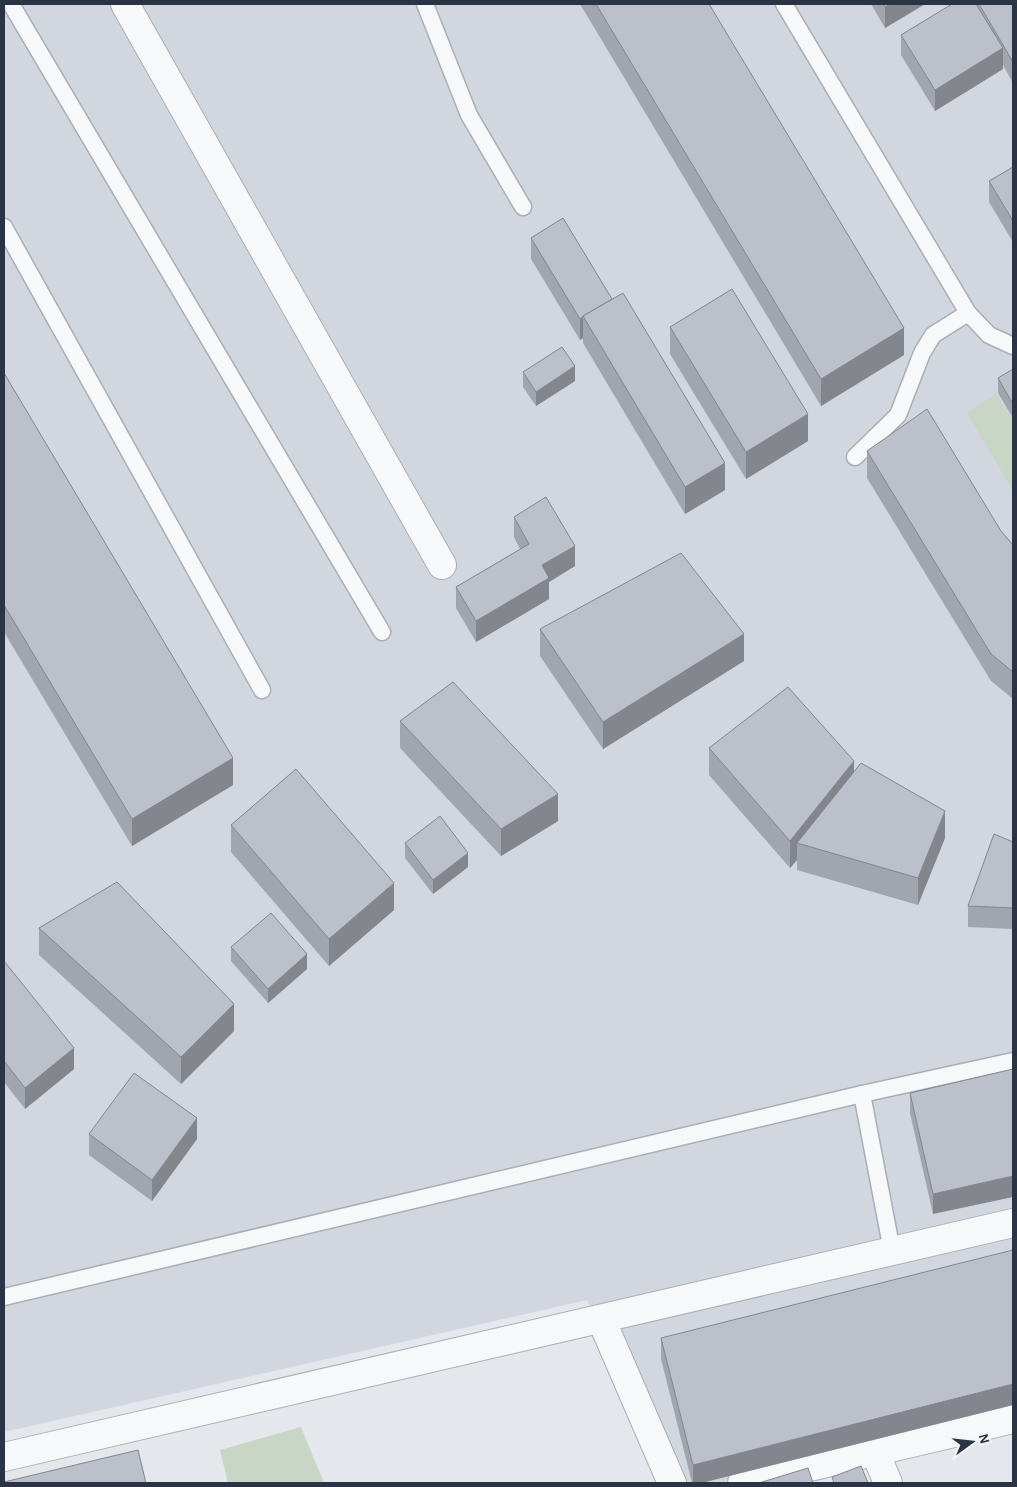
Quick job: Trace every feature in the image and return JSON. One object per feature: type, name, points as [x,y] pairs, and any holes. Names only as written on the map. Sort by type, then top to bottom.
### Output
[{"type":"street","points":[[125,4],[442,565]]},
{"type":"street","points":[[4,1458],[1013,1224]]},
{"type":"street","points":[[601,1319],[672,1483]]},
{"type":"street","points":[[742,1483],[1013,1419]]},
{"type":"street","points":[[875,1452],[888,1483]]},
{"type":"lane","points":[[11,4],[382,632]]},
{"type":"lane","points":[[424,4],[469,115],[524,208]]},
{"type":"lane","points":[[784,4],[968,313],[989,335],[1013,346]]},
{"type":"lane","points":[[4,227],[262,690]]},
{"type":"lane","points":[[855,457],[898,415],[922,353],[933,335],[968,313]]},
{"type":"lane","points":[[4,1297],[862,1094],[1013,1061]]},
{"type":"lane","points":[[862,1094],[892,1252]]},
{"type":"shaded area","points":[[4,4],[1013,4],[1013,1417],[735,1483],[661,1483],[587,1300],[4,1432]]},
{"type":"green space","points":[[996,394],[1013,419],[1013,491],[967,413]]},
{"type":"green space","points":[[301,1427],[324,1483],[228,1483],[220,1450]]},
{"type":"building","points":[[596,4],[709,4],[904,328],[821,379]]},
{"type":"building","points":[[952,4],[976,4],[1003,48],[935,90],[901,35]]},
{"type":"building","points":[[979,4],[1013,4],[1013,62]]},
{"type":"building","points":[[1013,167],[1013,221],[989,181]]},
{"type":"building","points":[[563,218],[612,299],[580,319],[531,238]]},
{"type":"building","points":[[732,289],[808,414],[746,452],[670,327]]},
{"type":"building","points":[[623,293],[725,463],[685,487],[583,316]]},
{"type":"building","points":[[562,347],[575,366],[536,392],[523,372]]},
{"type":"building","points":[[1013,369],[1013,404],[998,378]]},
{"type":"building","points":[[4,373],[233,758],[132,819],[4,605]]},
{"type":"building","points":[[927,409],[1001,531],[1013,545],[1013,672],[991,654],[867,451]]},
{"type":"building","points":[[546,497],[575,546],[542,565],[549,578],[476,621],[456,587],[529,544],[514,517]]},
{"type":"building","points":[[681,553],[744,634],[603,722],[540,629]]},
{"type":"building","points":[[453,682],[558,794],[501,829],[400,721]]},
{"type":"building","points":[[788,687],[854,761],[790,841],[709,748]]},
{"type":"building","points":[[861,763],[945,811],[918,878],[797,843]]},
{"type":"building","points":[[296,769],[394,883],[329,939],[231,825]]},
{"type":"building","points":[[440,816],[468,853],[433,880],[405,843]]},
{"type":"building","points":[[994,834],[1013,842],[1013,908],[968,906]]},
{"type":"building","points":[[117,882],[234,1004],[181,1057],[39,928]]},
{"type":"building","points":[[271,913],[307,954],[268,989],[231,947]]},
{"type":"building","points":[[4,961],[74,1048],[25,1088],[4,1061]]},
{"type":"building","points":[[1013,1069],[1013,1176],[933,1194],[910,1093]]},
{"type":"building","points":[[134,1073],[197,1118],[152,1180],[89,1134]]},
{"type":"building","points":[[1013,1250],[1013,1384],[693,1465],[661,1338]]},
{"type":"building","points":[[138,1450],[146,1483],[4,1483],[4,1482]]},
{"type":"building","points":[[861,1466],[868,1483],[834,1483],[832,1477]]},
{"type":"building","points":[[808,1468],[813,1483],[759,1483]]}]
